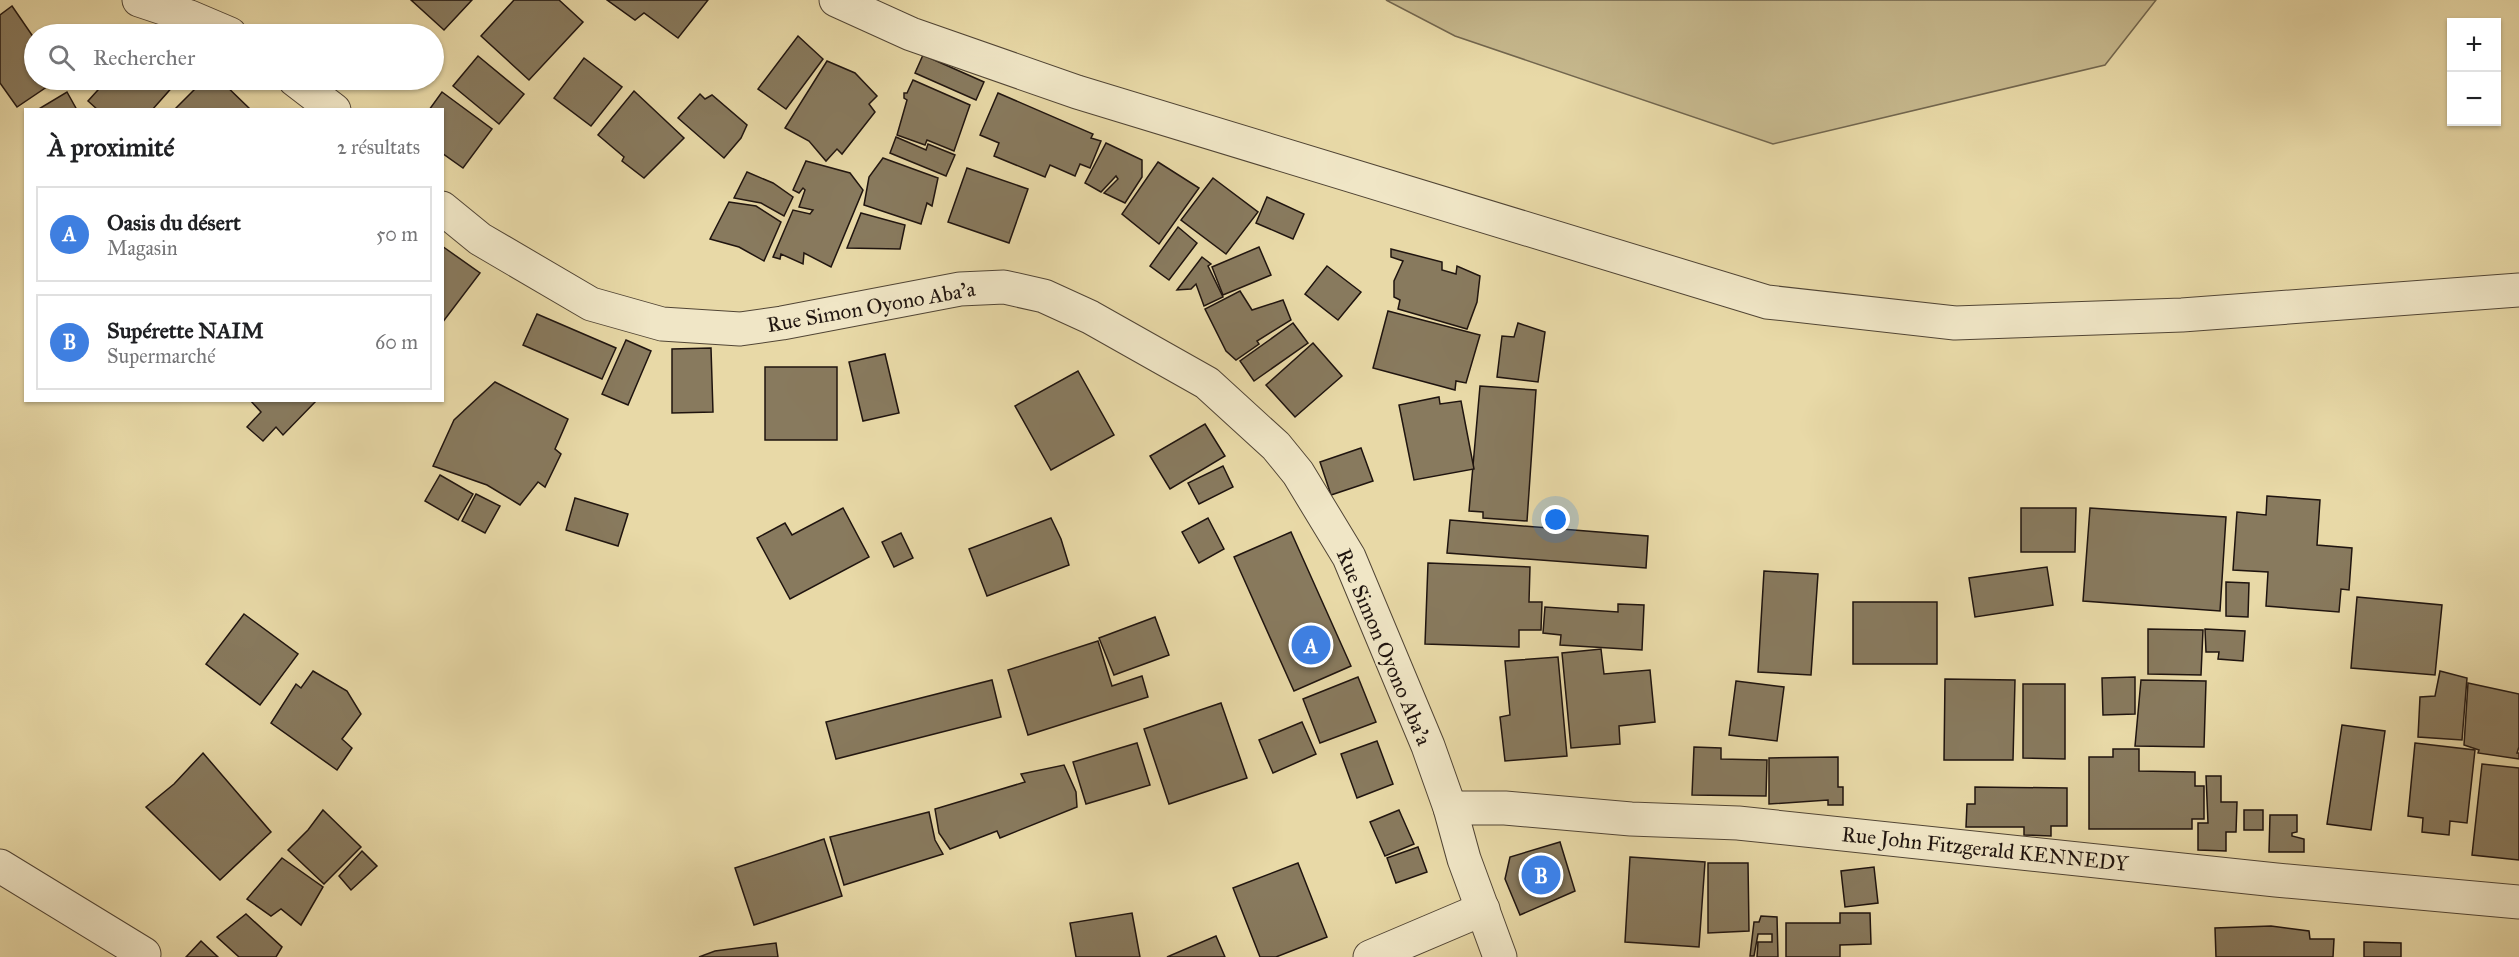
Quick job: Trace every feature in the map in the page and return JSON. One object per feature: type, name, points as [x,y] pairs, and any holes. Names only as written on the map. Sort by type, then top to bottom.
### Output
[{"type":"street","points":[[139,0],[206,24]]},
{"type":"street","points":[[836,0],[911,34],[1077,92],[1767,302],[1955,323],[2182,315],[2519,290]]},
{"type":"street","points":[[308,90],[331,108]]},
{"type":"street","name":"Rue Simon Oyono Aba'a","points":[[444,210],[480,239],[591,304],[662,324],[740,329],[960,289],[1004,287],[1044,296],[1090,317],[1198,378],[1242,411],[1276,446],[1298,474],[1349,557],[1428,746],[1450,808],[1464,859],[1500,957]]},
{"type":"street","name":"Rue John Fitzgerald KENNEDY","points":[[1450,808],[1505,808],[1631,819],[1738,822],[2276,880],[2519,902]]},
{"type":"street","points":[[0,866],[144,954]]},
{"type":"street","points":[[1370,957],[1483,909]]},
{"type":"shaded area","points":[[1386,0],[2156,0],[2105,65],[1773,144],[1455,36]]},
{"type":"building","points":[[411,0],[472,0],[444,30],[444,24],[437,24]]},
{"type":"building","points":[[514,0],[559,0],[583,22],[529,80],[481,36]]},
{"type":"building","points":[[607,0],[708,0],[678,38],[644,13],[635,20]]},
{"type":"building","points":[[12,6],[24,24],[24,90],[42,90],[17,107],[0,83],[0,15]]},
{"type":"building","points":[[798,36],[823,59],[786,109],[758,89]]},
{"type":"building","points":[[923,55],[984,82],[976,100],[915,73]]},
{"type":"building","points":[[478,56],[524,94],[499,124],[453,86]]},
{"type":"building","points":[[584,58],[622,87],[591,126],[554,98]]},
{"type":"building","points":[[827,61],[855,73],[877,96],[869,104],[875,112],[842,154],[837,149],[826,161],[809,141],[785,128]]},
{"type":"building","points":[[913,80],[970,105],[954,151],[927,140],[925,145],[897,135],[907,100],[904,98],[904,93],[907,93]]},
{"type":"building","points":[[98,90],[170,90],[154,108],[96,108],[88,101]]},
{"type":"building","points":[[194,90],[230,90],[249,108],[176,108]]},
{"type":"building","points":[[634,91],[684,138],[644,178],[622,161],[624,157],[598,135]]},
{"type":"building","points":[[67,92],[76,108],[40,108]]},
{"type":"building","points":[[442,92],[492,129],[463,168],[444,154],[444,108],[430,108]]},
{"type":"building","points":[[998,93],[1093,134],[1091,138],[1101,141],[1090,168],[1080,164],[1075,176],[1050,165],[1045,177],[994,156],[999,143],[980,135]]},
{"type":"building","points":[[700,94],[705,99],[712,95],[747,125],[741,138],[724,158],[678,118]]},
{"type":"building","points":[[896,137],[926,150],[928,144],[955,155],[946,176],[890,153]]},
{"type":"building","points":[[1106,143],[1142,160],[1142,177],[1125,203],[1104,193],[1118,179],[1116,176],[1101,192],[1085,183]]},
{"type":"building","points":[[883,158],[938,178],[932,206],[927,203],[921,224],[864,205],[869,177]]},
{"type":"building","points":[[806,161],[850,173],[863,190],[831,267],[804,253],[803,264],[781,254],[780,259],[773,257],[793,210],[810,214],[813,210],[799,207],[805,190],[803,188],[799,193],[793,190]]},
{"type":"building","points":[[1158,162],[1199,188],[1159,244],[1122,214]]},
{"type":"building","points":[[967,168],[1028,189],[1009,243],[948,222]]},
{"type":"building","points":[[747,172],[773,183],[793,197],[784,216],[761,203],[734,198]]},
{"type":"building","points":[[1213,178],[1258,212],[1226,254],[1181,220]]},
{"type":"building","points":[[1267,197],[1304,214],[1293,239],[1256,223]]},
{"type":"building","points":[[729,202],[756,206],[781,222],[764,261],[739,247],[710,239]]},
{"type":"building","points":[[861,213],[905,225],[900,249],[847,248]]},
{"type":"building","points":[[1178,227],[1197,243],[1169,280],[1150,266]]},
{"type":"building","points":[[444,247],[480,273],[444,320]]},
{"type":"building","points":[[1259,247],[1271,275],[1223,295],[1212,267]]},
{"type":"building","points":[[1391,249],[1442,262],[1442,270],[1456,274],[1457,266],[1480,276],[1477,302],[1467,329],[1398,309],[1400,300],[1394,297],[1394,281],[1403,261],[1391,257]]},
{"type":"building","points":[[1202,257],[1211,264],[1208,266],[1223,297],[1204,306],[1196,284],[1191,289],[1177,290]]},
{"type":"building","points":[[1327,266],[1361,292],[1338,320],[1305,294]]},
{"type":"building","points":[[1240,291],[1252,310],[1283,300],[1291,320],[1257,341],[1259,344],[1236,360],[1226,351],[1205,309]]},
{"type":"building","points":[[1388,311],[1480,335],[1466,383],[1456,381],[1455,390],[1373,368]]},
{"type":"building","points":[[537,314],[616,348],[602,379],[523,345]]},
{"type":"building","points":[[1293,323],[1308,343],[1254,381],[1240,361]]},
{"type":"building","points":[[1518,323],[1545,332],[1538,382],[1497,377],[1502,336],[1514,337]]},
{"type":"building","points":[[626,340],[651,351],[628,405],[602,394]]},
{"type":"building","points":[[1313,343],[1342,376],[1295,417],[1266,385]]},
{"type":"building","points":[[711,348],[713,412],[672,413],[672,349]]},
{"type":"building","points":[[885,354],[899,413],[863,421],[849,362]]},
{"type":"building","points":[[765,367],[837,367],[837,440],[765,440]]},
{"type":"building","points":[[1078,371],[1114,435],[1051,470],[1015,406]]},
{"type":"building","points":[[495,382],[568,419],[555,449],[561,454],[545,487],[538,482],[520,505],[487,485],[433,466],[454,420]]},
{"type":"building","points":[[1480,386],[1536,390],[1527,521],[1483,518],[1483,512],[1469,511]]},
{"type":"building","points":[[1439,397],[1440,404],[1461,401],[1474,469],[1414,480],[1399,405]]},
{"type":"building","points":[[252,402],[315,402],[283,435],[276,427],[263,441],[247,427],[261,412]]},
{"type":"building","points":[[1205,424],[1225,456],[1170,489],[1150,456]]},
{"type":"building","points":[[1361,448],[1373,481],[1331,495],[1320,462]]},
{"type":"building","points":[[1223,466],[1233,487],[1199,504],[1188,483]]},
{"type":"building","points":[[440,475],[473,494],[458,520],[425,501]]},
{"type":"building","points":[[476,494],[500,506],[485,533],[462,521]]},
{"type":"building","points":[[2267,496],[2320,500],[2317,545],[2352,548],[2349,590],[2341,589],[2339,612],[2266,606],[2268,572],[2233,570],[2237,512],[2266,515]]},
{"type":"building","points":[[575,498],[628,514],[618,546],[566,530]]},
{"type":"building","points":[[843,508],[869,557],[790,599],[757,538],[785,523],[792,535]]},
{"type":"building","points":[[2021,508],[2076,508],[2075,552],[2021,552]]},
{"type":"building","points":[[2090,508],[2226,517],[2220,611],[2083,601]]},
{"type":"building","points":[[1051,518],[1061,539],[1069,565],[987,596],[969,549]]},
{"type":"building","points":[[1208,518],[1224,549],[1199,563],[1182,532]]},
{"type":"building","points":[[1450,520],[1648,536],[1646,568],[1447,553]]},
{"type":"building","points":[[1291,532],[1351,666],[1294,691],[1234,557]]},
{"type":"building","points":[[901,533],[913,558],[894,567],[882,542]]},
{"type":"building","points":[[1428,563],[1530,567],[1529,602],[1542,602],[1541,630],[1519,630],[1519,647],[1425,644]]},
{"type":"building","points":[[2047,567],[2053,605],[1975,617],[1969,578]]},
{"type":"building","points":[[1764,571],[1818,574],[1811,675],[1758,672]]},
{"type":"building","points":[[2226,582],[2249,583],[2248,617],[2226,616]]},
{"type":"building","points":[[2357,597],[2442,605],[2435,675],[2351,668]]},
{"type":"building","points":[[1853,602],[1937,602],[1937,664],[1853,664]]},
{"type":"building","points":[[1618,604],[1644,605],[1642,650],[1560,645],[1561,635],[1543,633],[1545,607],[1618,612]]},
{"type":"building","points":[[244,614],[298,654],[260,705],[206,664]]},
{"type":"building","points":[[1155,617],[1169,655],[1114,675],[1099,638]]},
{"type":"building","points":[[2148,629],[2203,630],[2201,675],[2148,674]]},
{"type":"building","points":[[2205,629],[2245,631],[2243,661],[2218,659],[2219,652],[2206,652]]},
{"type":"building","points":[[1098,641],[1112,686],[1142,676],[1148,697],[1028,735],[1008,670]]},
{"type":"building","points":[[1601,649],[1604,674],[1650,670],[1655,722],[1619,726],[1620,744],[1571,748],[1562,653]]},
{"type":"building","points":[[1558,657],[1567,756],[1505,761],[1500,717],[1510,715],[1505,661]]},
{"type":"building","points":[[313,671],[347,691],[361,714],[342,739],[352,748],[337,770],[271,723],[296,684],[301,688]]},
{"type":"building","points":[[2440,671],[2467,678],[2462,740],[2418,737],[2420,697],[2435,696]]},
{"type":"building","points":[[1358,677],[1376,722],[1320,743],[1303,699]]},
{"type":"building","points":[[2135,677],[2135,714],[2103,715],[2102,678]]},
{"type":"building","points":[[1945,679],[2015,680],[2013,760],[1944,760]]},
{"type":"building","points":[[992,680],[1001,717],[836,759],[826,722]]},
{"type":"building","points":[[2141,680],[2206,681],[2204,747],[2135,746]]},
{"type":"building","points":[[1736,681],[1784,687],[1777,741],[1729,735]]},
{"type":"building","points":[[2468,683],[2519,694],[2517,753],[2519,753],[2519,759],[2478,753],[2479,750],[2464,745]]},
{"type":"building","points":[[2023,684],[2065,684],[2065,759],[2023,758]]},
{"type":"building","points":[[1221,703],[1247,778],[1169,804],[1144,729]]},
{"type":"building","points":[[1302,722],[1316,754],[1273,773],[1259,740]]},
{"type":"building","points":[[2342,725],[2385,731],[2371,830],[2327,824]]},
{"type":"building","points":[[1377,741],[1393,784],[1357,798],[1341,754]]},
{"type":"building","points":[[1137,743],[1150,785],[1086,804],[1073,762]]},
{"type":"building","points":[[2415,743],[2475,750],[2467,823],[2450,821],[2449,835],[2422,832],[2423,818],[2408,816]]},
{"type":"building","points":[[1694,747],[1721,748],[1721,759],[1767,760],[1766,796],[1692,795]]},
{"type":"building","points":[[2113,749],[2139,749],[2139,771],[2195,772],[2195,786],[2204,786],[2204,819],[2192,819],[2192,829],[2089,829],[2089,757],[2113,757]]},
{"type":"building","points":[[203,753],[271,832],[220,880],[146,807],[174,784]]},
{"type":"building","points":[[1838,757],[1838,787],[1843,787],[1843,805],[1828,805],[1828,800],[1769,804],[1769,758]]},
{"type":"building","points":[[2482,764],[2519,768],[2519,860],[2472,855]]},
{"type":"building","points":[[1064,765],[1076,792],[1077,807],[1000,838],[997,831],[950,849],[939,833],[935,809],[1025,782],[1021,774]]},
{"type":"building","points":[[2206,776],[2221,776],[2221,802],[2237,802],[2236,832],[2226,832],[2226,851],[2198,850],[2198,823],[2208,823]]},
{"type":"building","points":[[1975,787],[2067,788],[2067,826],[2051,826],[2051,836],[2024,835],[2024,827],[1966,827],[1967,804],[1975,804]]},
{"type":"building","points":[[323,810],[361,847],[324,884],[288,850],[308,830]]},
{"type":"building","points":[[1399,810],[1414,844],[1385,856],[1370,822]]},
{"type":"building","points":[[2244,810],[2263,810],[2263,830],[2244,830]]},
{"type":"building","points":[[929,812],[935,840],[943,854],[844,885],[830,837]]},
{"type":"building","points":[[2270,815],[2297,815],[2297,832],[2292,833],[2292,836],[2304,839],[2304,852],[2269,852]]},
{"type":"building","points":[[824,839],[842,896],[754,925],[735,868]]},
{"type":"building","points":[[1560,842],[1575,891],[1520,915],[1505,879],[1510,857]]},
{"type":"building","points":[[1418,847],[1427,872],[1396,883],[1387,858]]},
{"type":"building","points":[[362,851],[377,866],[351,890],[339,876]]},
{"type":"building","points":[[1630,857],[1705,862],[1699,947],[1625,942]]},
{"type":"building","points":[[282,858],[323,887],[301,925],[281,909],[271,916],[247,899]]},
{"type":"building","points":[[1298,863],[1327,937],[1276,957],[1260,957],[1233,888]]},
{"type":"building","points":[[1708,863],[1748,863],[1749,931],[1708,933]]},
{"type":"building","points":[[1874,867],[1878,903],[1845,907],[1841,871]]},
{"type":"building","points":[[1132,913],[1140,957],[1076,957],[1070,923]]},
{"type":"building","points":[[1840,913],[1870,913],[1871,944],[1840,945],[1840,957],[1786,957],[1786,923],[1840,923]]},
{"type":"building","points":[[246,914],[282,947],[276,957],[239,957],[217,937]]},
{"type":"building","points":[[1761,916],[1777,917],[1778,957],[1757,957],[1758,942],[1772,942],[1772,934],[1758,934],[1754,956],[1750,956],[1754,922],[1759,922]]},
{"type":"building","points":[[2271,926],[2309,931],[2310,939],[2334,939],[2333,957],[2216,957],[2215,928]]},
{"type":"building","points":[[1216,936],[1225,957],[1167,957]]},
{"type":"building","points":[[201,941],[218,957],[186,957]]},
{"type":"building","points":[[2364,942],[2401,943],[2401,957],[2364,957]]},
{"type":"building","points":[[776,943],[778,957],[699,957],[715,951]]},
{"type":"place","name":"Oasis du désert","points":[[1311,645]]},
{"type":"place","name":"Supérette NAIM","points":[[1541,875]]}]
